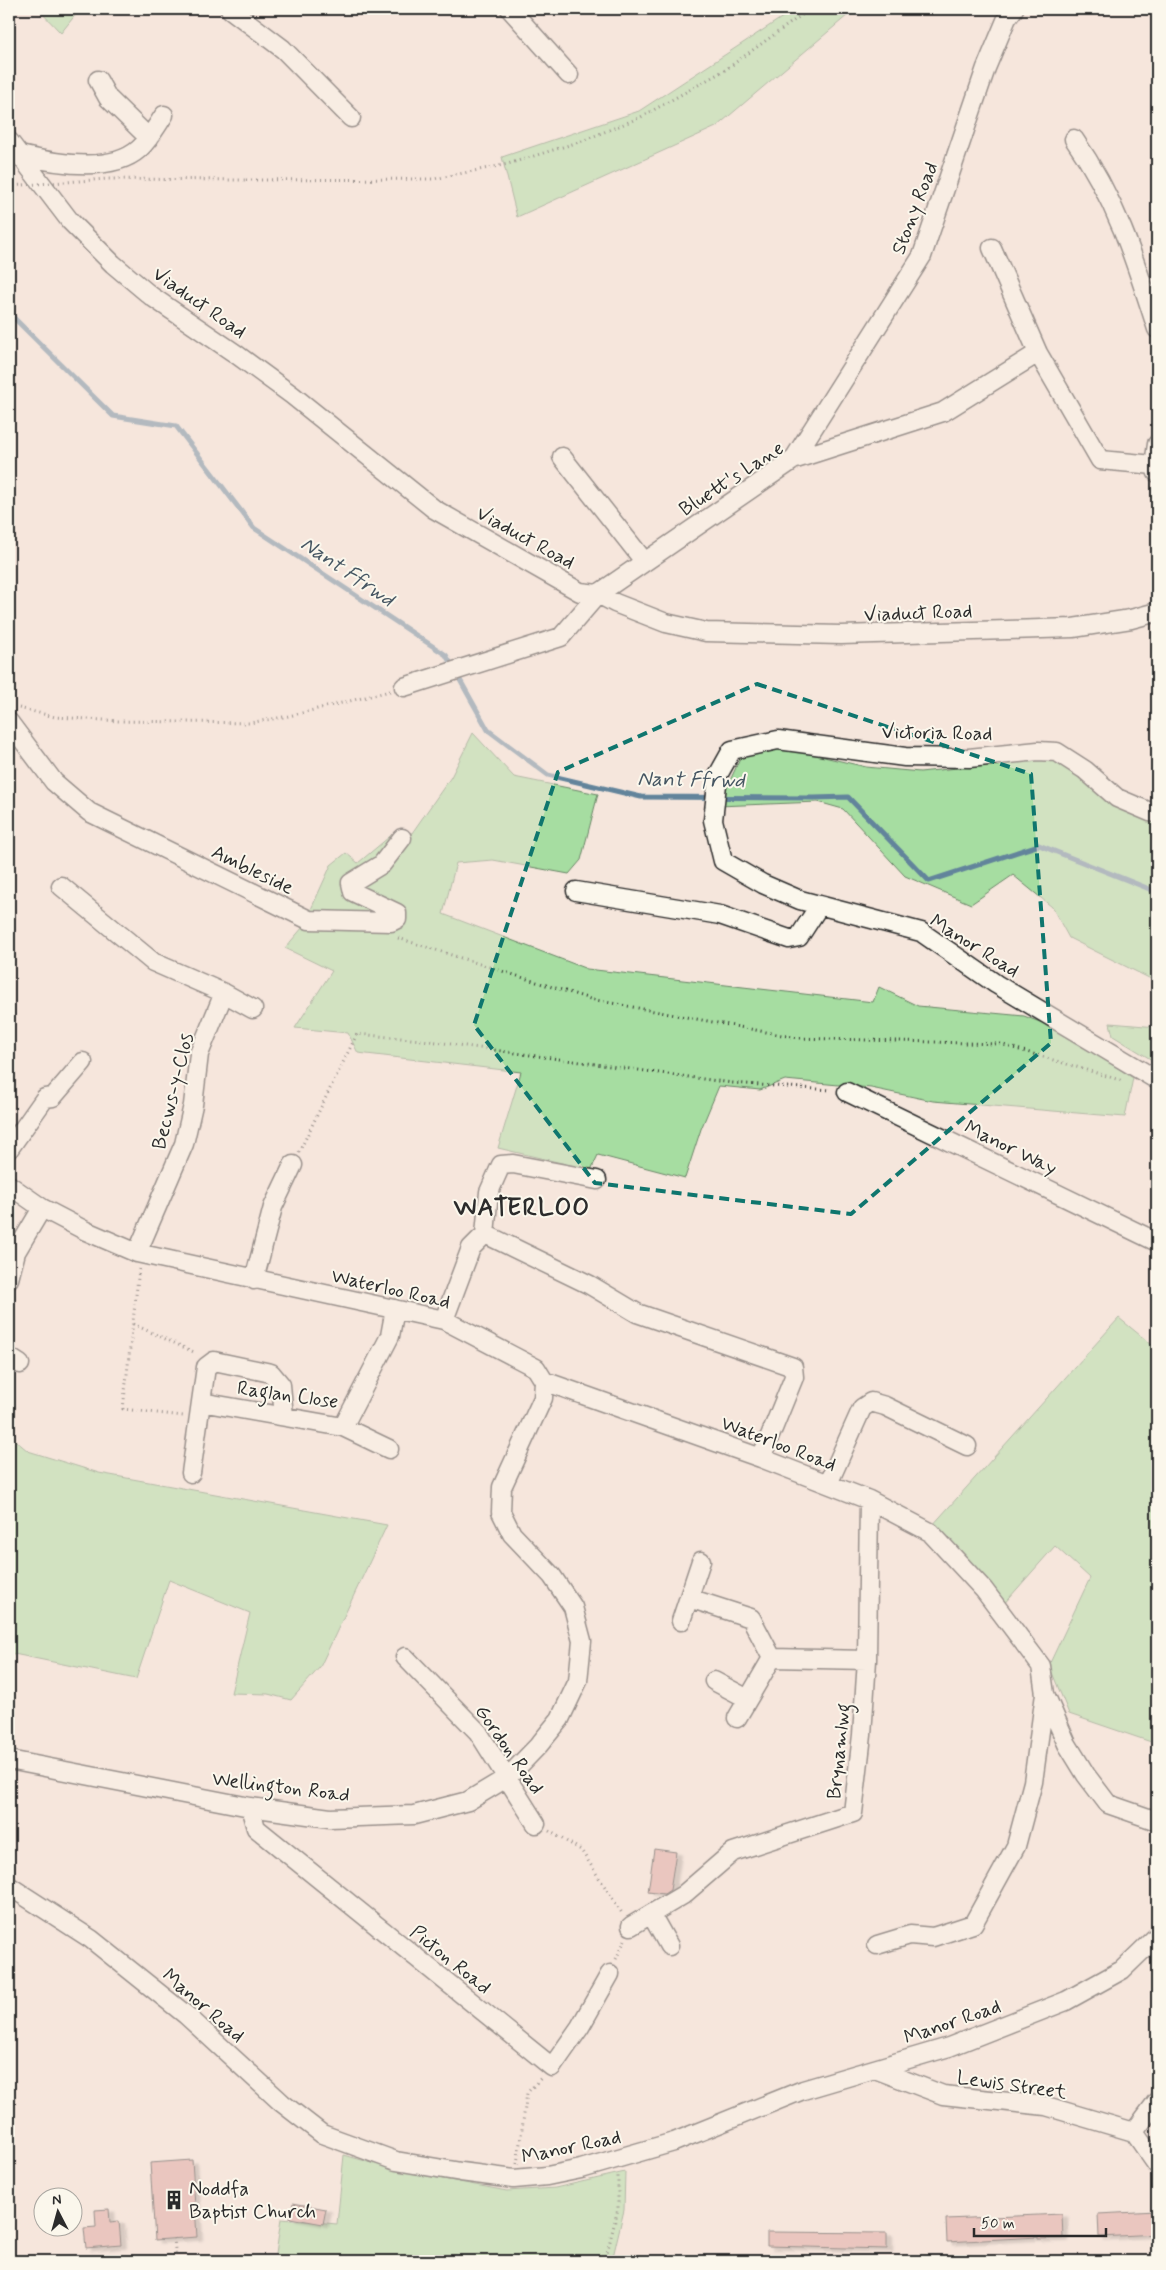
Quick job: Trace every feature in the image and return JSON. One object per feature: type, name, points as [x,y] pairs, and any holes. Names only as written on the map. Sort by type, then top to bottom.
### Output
[{"type":"street","points":[[510,9],[569,75]]},
{"type":"street","name":"Stony Road","points":[[793,460],[922,256],[986,68],[1007,18],[1014,9]]},
{"type":"street","points":[[233,11],[283,49],[351,118]]},
{"type":"street","points":[[98,80],[108,98],[149,138]]},
{"type":"street","points":[[20,155],[51,162],[82,164],[111,162],[127,158],[149,138],[164,115]]},
{"type":"street","points":[[1074,139],[1095,169],[1124,228],[1157,329]]},
{"type":"street","name":"Viaduct Road","points":[[9,141],[70,221],[113,264],[152,296],[292,395],[434,510],[580,592],[598,594],[615,603],[666,623],[706,632],[841,636],[1073,628],[1132,619],[1157,612]]},
{"type":"street","points":[[992,248],[1038,353],[1100,460],[1155,469],[1157,444]]},
{"type":"street","name":"Bluett's Lane","points":[[404,687],[561,637],[598,594],[793,460],[943,412],[1038,353]]},
{"type":"street","points":[[562,457],[644,561]]},
{"type":"street","name":"Ambleside","points":[[10,714],[54,782],[89,812],[309,920],[391,922],[397,919],[396,913],[353,892],[351,883],[382,864],[402,838]]},
{"type":"street","name":"Victoria Road","points":[[714,810],[718,775],[732,750],[778,740],[905,757],[969,758],[1047,751],[1057,752],[1084,770],[1117,798],[1150,812],[1157,812]]},
{"type":"street","name":"Manor Road","points":[[714,810],[713,820],[723,861],[763,884],[819,906],[920,932],[996,984],[1157,1080]]},
{"type":"street","points":[[61,886],[152,962],[224,993],[253,1009]]},
{"type":"street","points":[[576,891],[720,915],[790,939],[799,937],[819,906]]},
{"type":"street","name":"Becws-y-Clos","points":[[137,1253],[184,1144],[193,1104],[199,1054],[224,993]]},
{"type":"street","points":[[9,1149],[45,1098],[53,1097],[83,1062]]},
{"type":"street","name":"Manor Way","points":[[847,1092],[1157,1242]]},
{"type":"street","points":[[444,1320],[471,1248],[485,1234],[489,1192],[501,1165],[513,1164],[597,1180]]},
{"type":"street","points":[[254,1280],[273,1207],[293,1165]]},
{"type":"street","name":"Waterloo Road","points":[[9,1185],[42,1208],[86,1231],[137,1253],[444,1320],[536,1368],[544,1381],[761,1458],[869,1500],[930,1532],[984,1590],[1041,1666],[1045,1694],[1066,1744],[1108,1804],[1157,1821]]},
{"type":"street","points":[[9,1279],[16,1252],[42,1208]]},
{"type":"street","points":[[485,1234],[590,1285],[637,1314],[793,1367],[794,1376],[761,1458]]},
{"type":"street","name":"Raglan Close","points":[[200,1410],[284,1416],[343,1427],[390,1336],[395,1309]]},
{"type":"street","points":[[191,1473],[206,1367],[214,1361],[271,1373],[281,1386],[284,1416]]},
{"type":"street","name":"Wellington Road","points":[[9,1760],[250,1807],[330,1818],[414,1815],[468,1800],[508,1777],[538,1746],[560,1719],[578,1681],[582,1641],[573,1607],[552,1576],[512,1534],[501,1512],[502,1487],[543,1398],[544,1381]]},
{"type":"street","points":[[828,1484],[862,1408],[871,1402],[886,1406],[967,1446]]},
{"type":"street","points":[[343,1427],[389,1449]]},
{"type":"street","name":"Brynamlwg","points":[[631,1926],[683,1895],[733,1852],[853,1813],[868,1660],[869,1500]]},
{"type":"street","points":[[681,1621],[701,1561]]},
{"type":"street","points":[[689,1598],[751,1618],[772,1658]]},
{"type":"street","name":"Gordon Road","points":[[405,1657],[478,1732],[536,1824]]},
{"type":"street","points":[[772,1658],[868,1660]]},
{"type":"street","points":[[737,1718],[772,1658]]},
{"type":"street","points":[[714,1681],[748,1699]]},
{"type":"street","points":[[877,1946],[910,1935],[934,1937],[974,1924],[1016,1846],[1033,1782],[1045,1694]]},
{"type":"street","name":"Picton Road","points":[[250,1807],[256,1828],[552,2067]]},
{"type":"street","name":"Manor Road","points":[[9,1886],[91,1939],[186,2015],[282,2103],[322,2134],[396,2161],[514,2179],[547,2176],[615,2160],[674,2142],[803,2090],[949,2047],[1066,2001],[1122,1970],[1157,1936]]},
{"type":"street","points":[[651,1914],[669,1946]]},
{"type":"street","points":[[552,2067],[580,2027],[610,1974]]},
{"type":"street","name":"Lewis Street","points":[[875,2069],[943,2095],[1046,2106],[1134,2132]]},
{"type":"street","points":[[1157,2101],[1134,2132],[1157,2165]]},
{"type":"path","points":[[9,186],[107,179],[434,179],[517,161],[582,141],[641,117],[725,70],[810,9]]},
{"type":"path","points":[[10,714],[119,721],[249,723],[289,716],[404,687]]},
{"type":"path","points":[[394,937],[590,999],[798,1038],[1000,1044],[1129,1083]]},
{"type":"path","points":[[293,1165],[357,1034],[432,1041],[732,1083],[847,1092]]},
{"type":"path","points":[[137,1253],[139,1265],[123,1409],[200,1410]]},
{"type":"path","points":[[133,1324],[214,1361]]},
{"type":"path","points":[[536,1824],[581,1850],[631,1926],[610,1974]]},
{"type":"path","points":[[514,2179],[527,2093],[552,2067]]},
{"type":"path","points":[[605,2261],[618,2208],[618,2175],[615,2160]]},
{"type":"path","points":[[174,2238],[176,2261]]},
{"type":"highlighted area","points":[[757,684],[1031,774],[1051,1043],[851,1214],[595,1183],[474,1025],[558,772]]},
{"type":"green space","points":[[38,9],[80,9],[61,33]]},
{"type":"green space","points":[[795,9],[855,9],[716,127],[517,217],[502,157],[639,111]]},
{"type":"green space","points":[[473,733],[514,777],[598,794],[581,860],[569,874],[493,860],[456,863],[443,914],[587,969],[873,1002],[879,987],[918,1006],[1024,1016],[1056,1028],[1133,1078],[1125,1117],[933,1101],[871,1088],[785,1080],[760,1090],[719,1086],[701,1129],[685,1178],[598,1155],[591,1170],[498,1148],[521,1072],[358,1053],[348,1033],[295,1028],[332,971],[285,948],[303,927],[331,865],[346,853],[358,863],[395,832],[412,833],[451,777]]},
{"type":"green space","points":[[761,748],[803,752],[866,767],[920,772],[1042,759],[1064,763],[1111,799],[1157,822],[1157,982],[1069,938],[1052,907],[1013,875],[971,904],[905,876],[843,809],[818,802],[718,806],[740,759]]},
{"type":"green space","points":[[1110,1023],[1157,1027],[1157,1063],[1113,1036]]},
{"type":"green space","points":[[1119,1318],[1157,1349],[1157,1744],[1069,1714],[1049,1665],[1090,1578],[1055,1546],[1002,1606],[931,1527]]},
{"type":"green space","points":[[9,1435],[28,1451],[99,1473],[387,1525],[320,1667],[291,1700],[268,1694],[231,1693],[250,1613],[169,1580],[136,1679],[9,1653]]},
{"type":"green space","points":[[344,2155],[401,2171],[507,2191],[555,2188],[625,2172],[624,2210],[612,2261],[275,2261],[281,2219],[337,2224]]},
{"type":"building","points":[[654,1849],[676,1852],[670,1890],[664,1894],[648,1892]]},
{"type":"building","name":"Noddfa Baptist Church","points":[[192,2160],[197,2237],[155,2240],[150,2163]]},
{"type":"building","points":[[293,2203],[326,2209],[323,2224],[290,2218]]},
{"type":"building","points":[[109,2209],[110,2222],[119,2221],[121,2245],[86,2248],[84,2228],[96,2227],[95,2210]]},
{"type":"building","points":[[1156,2211],[1157,2234],[1099,2237],[1098,2214]]},
{"type":"building","points":[[1062,2214],[1063,2238],[1038,2239],[1038,2237],[947,2242],[946,2219]]},
{"type":"building","points":[[767,2232],[887,2233],[887,2249],[767,2246]]},
{"type":"waterway","name":"Nant Ffrwd","points":[[9,313],[113,416],[176,426],[254,528],[446,655],[488,730],[548,775],[641,797],[848,797],[929,881],[1039,845],[1157,892]]},
{"type":"place","name":"Noddfa Baptist Church","points":[[174,2200]]},
{"type":"district","name":"WATERLOO","points":[[522,1206]]}]
